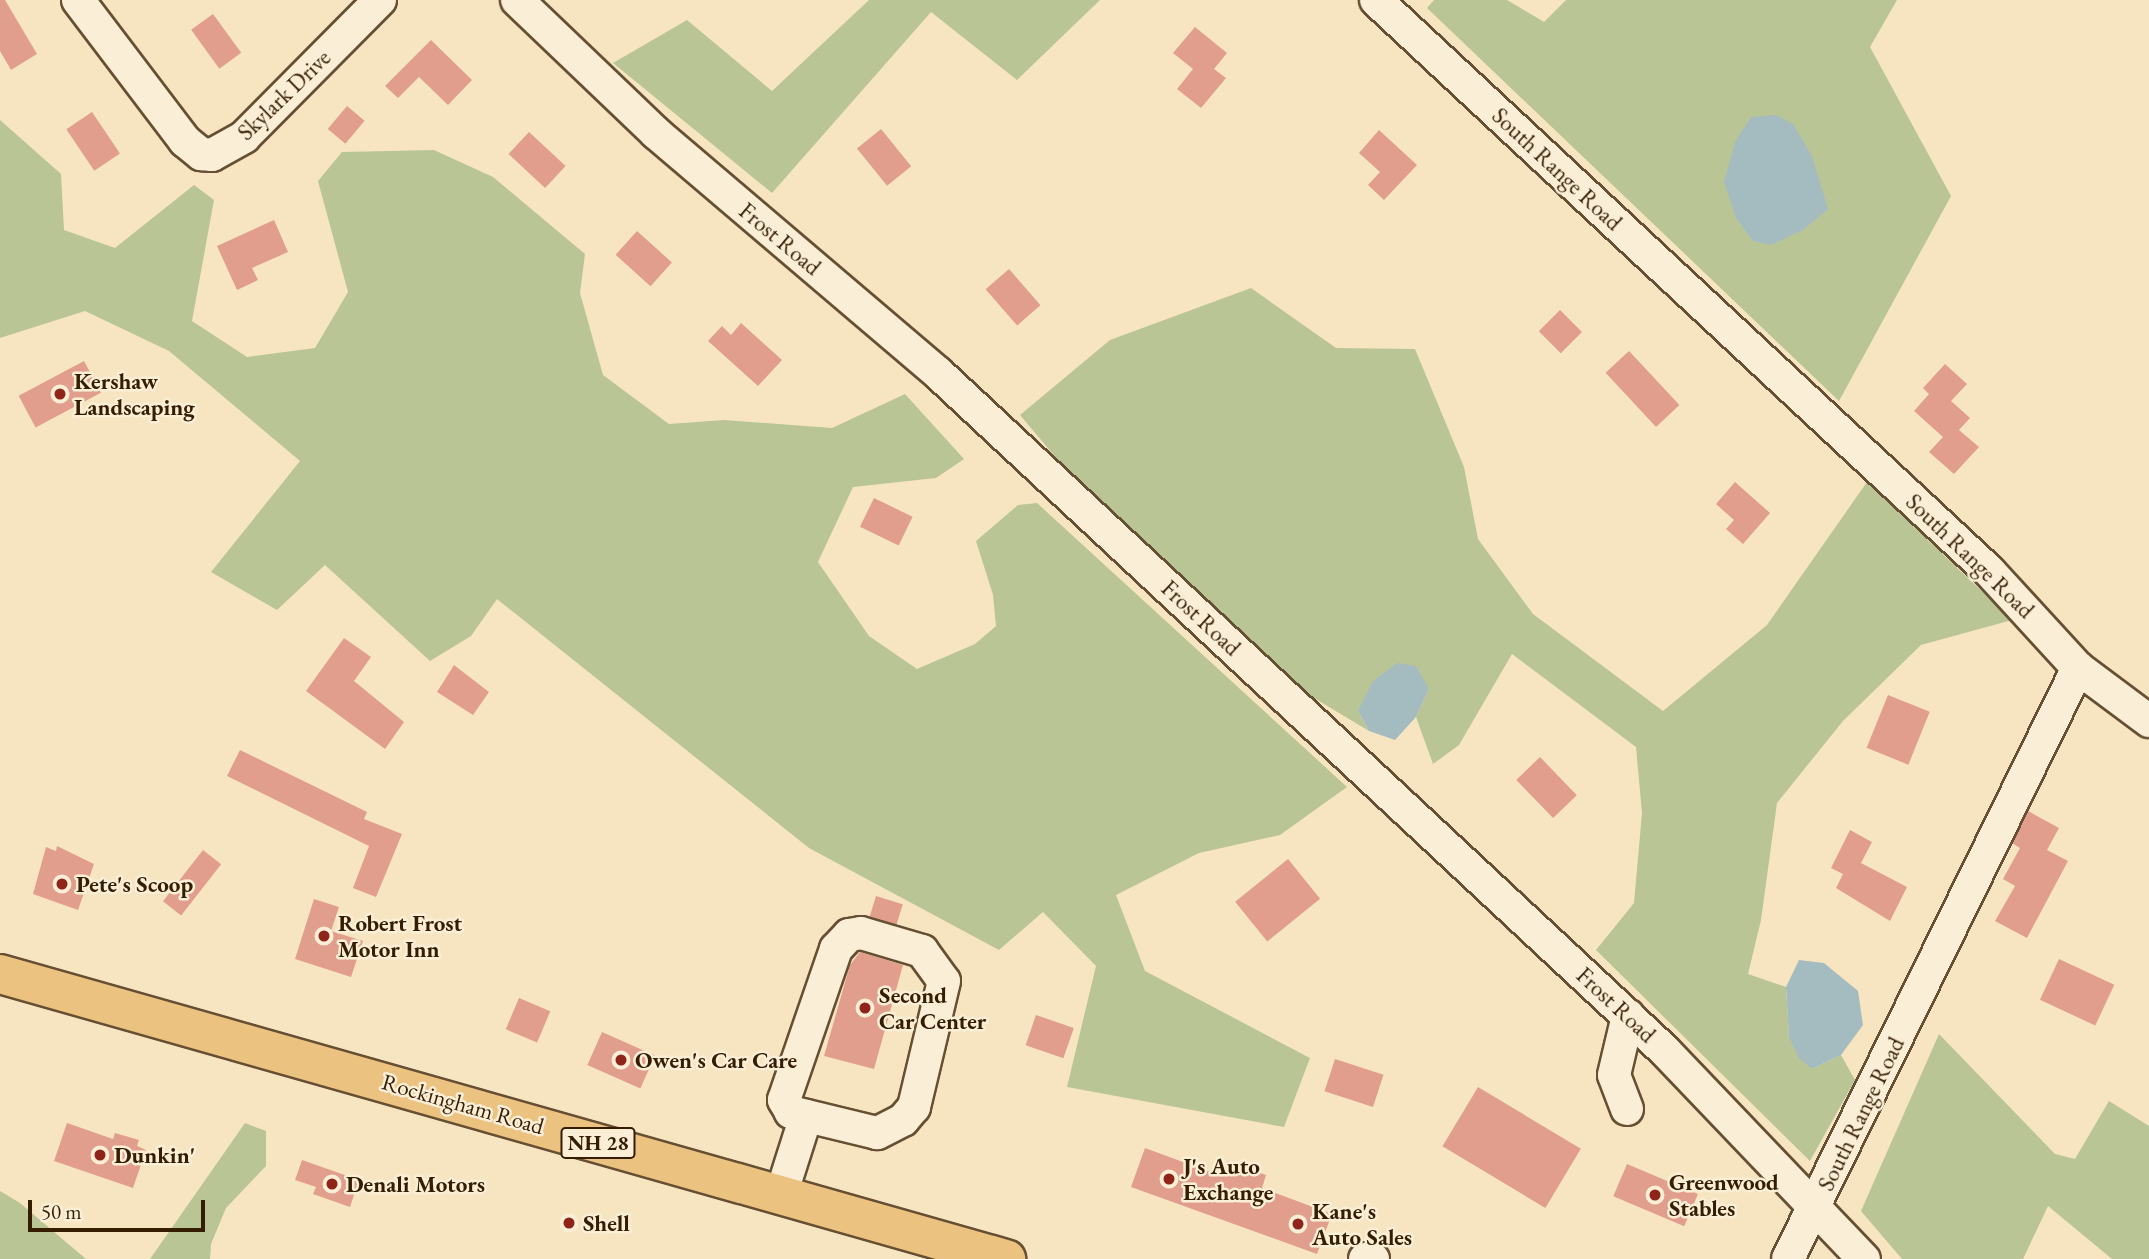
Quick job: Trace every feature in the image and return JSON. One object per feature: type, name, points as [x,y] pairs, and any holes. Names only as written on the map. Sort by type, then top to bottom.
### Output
[{"type":"main road","name":"Rockingham Road","points":[[0,974],[1006,1259]]},
{"type":"street","name":"Skylark Drive","points":[[78,0],[185,141],[201,155],[212,155],[244,136],[380,0]]},
{"type":"street","name":"Frost Road","points":[[517,0],[656,133],[937,373],[1628,1016],[1864,1259]]},
{"type":"street","name":"South Range Road","points":[[1376,0],[1990,572],[2078,668],[1788,1259]]},
{"type":"street","points":[[2078,668],[2149,721]]},
{"type":"street","points":[[861,933],[922,951],[944,981],[914,1107],[903,1120],[877,1133],[806,1116],[791,1112],[784,1100],[836,949],[849,935],[861,933]]},
{"type":"street","points":[[1627,1109],[1614,1075],[1628,1016]]},
{"type":"street","points":[[781,1195],[806,1116]]},
{"type":"street","points":[[1364,1259],[1373,1259]]},
{"type":"green space","points":[[869,0],[1100,0],[1017,80],[931,12],[772,193],[613,63],[687,20],[772,91]]},
{"type":"green space","points":[[1434,0],[1507,0],[1544,22],[1566,0],[1897,0],[1870,47],[1951,196],[1839,401],[1427,8]]},
{"type":"green space","points":[[0,120],[61,174],[64,230],[115,248],[194,185],[214,200],[192,321],[247,357],[315,348],[348,292],[318,181],[342,152],[434,150],[493,177],[585,254],[580,293],[603,375],[669,424],[724,420],[832,428],[905,394],[964,459],[936,478],[853,487],[818,562],[869,636],[917,669],[975,644],[996,626],[993,595],[976,541],[1018,505],[1037,503],[1347,787],[1280,835],[1199,853],[1116,895],[1145,971],[1310,1058],[1284,1127],[1067,1087],[1096,966],[1043,912],[999,950],[809,848],[497,599],[471,636],[430,661],[325,565],[277,610],[211,572],[300,461],[169,351],[85,311],[0,338]]},
{"type":"green space","points":[[1251,288],[1336,348],[1415,349],[1464,467],[1478,539],[1533,614],[1663,711],[1767,625],[1867,482],[2012,620],[1921,645],[1843,721],[1777,803],[1761,920],[1748,974],[1786,987],[1789,1037],[1812,1069],[1841,1055],[1855,1080],[1810,1161],[1596,950],[1634,903],[1642,813],[1636,747],[1512,654],[1459,745],[1433,764],[1416,717],[1429,689],[1358,711],[1369,731],[1279,677],[1079,485],[1020,415],[1110,340]]},
{"type":"green space","points":[[1939,1034],[2055,1154],[2075,1159],[2109,1101],[2149,1126],[2149,1259],[2112,1259],[2048,1206],[2023,1259],[1902,1259],[1861,1211]]},
{"type":"green space","points":[[245,1123],[266,1131],[266,1166],[226,1208],[211,1244],[210,1259],[150,1259]]},
{"type":"green space","points":[[0,1191],[20,1203],[86,1259],[0,1259]]},
{"type":"water","points":[[1776,115],[1793,124],[1812,156],[1828,209],[1803,230],[1771,245],[1753,241],[1736,218],[1724,182],[1735,142],[1751,117]]},
{"type":"water","points":[[1397,663],[1416,666],[1429,689],[1416,717],[1395,740],[1369,731],[1358,711],[1373,681]]},
{"type":"water","points":[[1799,960],[1824,963],[1858,991],[1863,1025],[1841,1055],[1812,1069],[1799,1058],[1789,1037],[1786,987]]},
{"type":"building","points":[[0,0],[5,0],[37,54],[11,70],[0,51]]},
{"type":"building","points":[[213,14],[241,53],[219,69],[191,30]]},
{"type":"building","points":[[1195,27],[1227,53],[1214,69],[1226,78],[1201,108],[1177,89],[1193,69],[1173,53]]},
{"type":"building","points":[[431,40],[472,80],[448,105],[419,77],[398,98],[385,86]]},
{"type":"building","points":[[347,106],[365,121],[345,144],[328,129]]},
{"type":"building","points":[[92,112],[120,153],[94,171],[66,129]]},
{"type":"building","points":[[881,129],[911,166],[887,186],[857,149]]},
{"type":"building","points":[[1379,130],[1417,165],[1384,200],[1368,185],[1380,172],[1359,153]]},
{"type":"building","points":[[529,132],[566,166],[545,188],[509,154]]},
{"type":"building","points":[[274,220],[288,252],[252,268],[258,280],[237,290],[217,246]]},
{"type":"building","points":[[637,231],[672,262],[651,286],[616,255]]},
{"type":"building","points":[[1009,269],[1040,305],[1017,326],[986,289]]},
{"type":"building","points":[[1560,310],[1582,332],[1561,353],[1539,331]]},
{"type":"building","points":[[741,323],[782,360],[758,386],[708,341],[722,326],[731,335]]},
{"type":"building","points":[[1629,351],[1679,405],[1656,427],[1606,373]]},
{"type":"building","name":"Kershaw Landscaping","points":[[84,361],[101,393],[36,428],[19,396]]},
{"type":"building","points":[[1945,364],[1967,384],[1951,401],[1970,418],[1959,430],[1979,447],[1954,474],[1929,452],[1943,437],[1914,411],[1929,394],[1923,388]]},
{"type":"building","points":[[1735,482],[1770,513],[1743,544],[1726,529],[1734,520],[1716,504]]},
{"type":"building","points":[[874,498],[913,517],[899,546],[860,527]]},
{"type":"building","points":[[344,638],[371,657],[354,681],[404,722],[385,749],[306,691]]},
{"type":"building","points":[[454,665],[489,692],[473,715],[437,692]]},
{"type":"building","points":[[1888,695],[1930,712],[1908,765],[1867,748]]},
{"type":"building","points":[[240,750],[367,812],[364,819],[402,834],[376,897],[353,888],[369,846],[227,776]]},
{"type":"building","points":[[1540,757],[1577,795],[1553,818],[1516,780]]},
{"type":"building","points":[[2028,811],[2059,828],[2047,850],[2068,861],[2027,938],[1995,921],[2015,886],[2003,879],[2020,848],[2012,843]]},
{"type":"building","points":[[1850,830],[1872,842],[1861,863],[1907,887],[1890,921],[1836,888],[1843,874],[1831,868]]},
{"type":"building","name":"Pete's Scoop","points":[[57,846],[94,864],[78,910],[33,894],[46,847],[56,851]]},
{"type":"building","points":[[203,850],[221,864],[181,915],[163,901]]},
{"type":"building","points":[[1288,859],[1320,899],[1267,941],[1235,902]]},
{"type":"building","points":[[876,896],[903,904],[896,925],[870,917]]},
{"type":"building","name":"Robert Frost Motor Inn","points":[[314,899],[339,907],[331,931],[363,941],[351,977],[295,959]]},
{"type":"building","name":"Second Car Center","points":[[860,952],[903,965],[874,1069],[824,1056],[850,965]]},
{"type":"building","points":[[2059,959],[2114,985],[2095,1026],[2040,1000]]},
{"type":"building","points":[[519,998],[550,1011],[537,1043],[506,1029]]},
{"type":"building","points":[[1036,1015],[1074,1028],[1063,1058],[1026,1045]]},
{"type":"building","name":"Owen's Car Care","points":[[602,1032],[655,1056],[640,1088],[587,1065]]},
{"type":"building","points":[[1335,1059],[1384,1075],[1373,1107],[1324,1091]]},
{"type":"building","points":[[1478,1087],[1581,1149],[1545,1208],[1442,1146]]},
{"type":"building","name":"Dunkin'","points":[[67,1123],[113,1139],[115,1133],[139,1140],[137,1146],[146,1150],[133,1188],[54,1161]]},
{"type":"building","points":[[1145,1148],[1221,1176],[1227,1161],[1266,1175],[1262,1188],[1332,1214],[1317,1254],[1131,1187]]},
{"type":"building","name":"Denali Motors","points":[[302,1160],[359,1180],[350,1207],[313,1194],[316,1187],[295,1180]]},
{"type":"building","name":"Greenwood Stables","points":[[1627,1164],[1698,1194],[1684,1226],[1613,1196]]},
{"type":"place","name":"Kershaw Landscaping","points":[[60,394]]},
{"type":"place","name":"Pete's Scoop","points":[[62,884]]},
{"type":"place","name":"Robert Frost Motor Inn","points":[[324,936]]},
{"type":"place","name":"Second Car Center","points":[[865,1008]]},
{"type":"place","name":"Owen's Car Care","points":[[621,1060]]},
{"type":"place","name":"Dunkin'","points":[[100,1155]]},
{"type":"place","name":"J's Auto Exchange","points":[[1169,1179]]},
{"type":"place","name":"Denali Motors","points":[[332,1184]]},
{"type":"place","name":"Greenwood Stables","points":[[1655,1195]]},
{"type":"place","name":"Shell","points":[[569,1223]]},
{"type":"place","name":"Kane's Auto Sales","points":[[1298,1224]]}]
